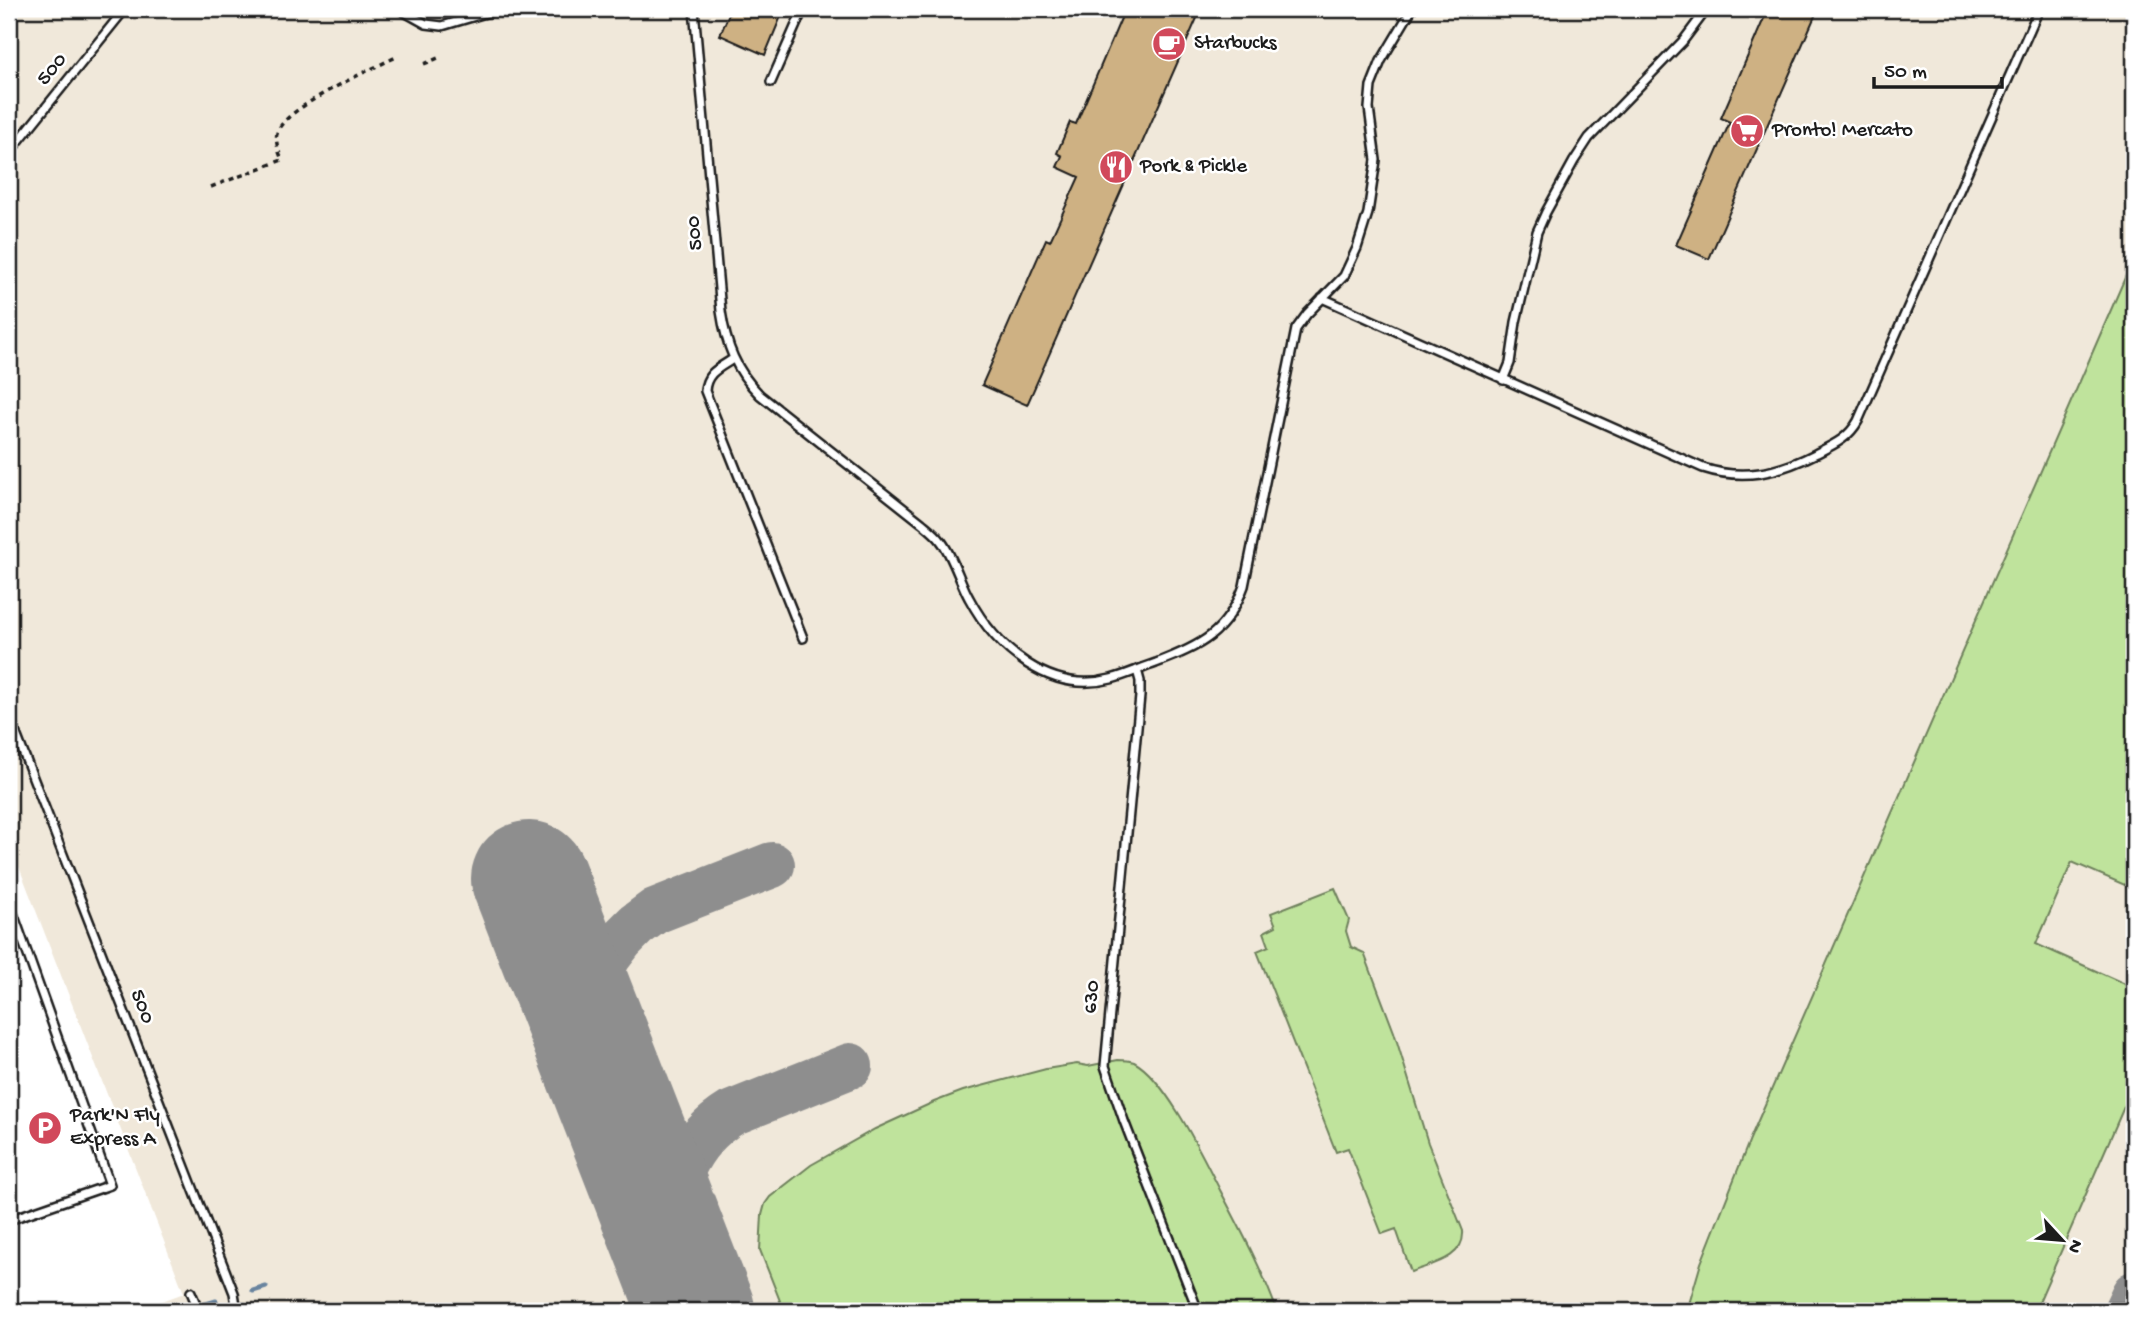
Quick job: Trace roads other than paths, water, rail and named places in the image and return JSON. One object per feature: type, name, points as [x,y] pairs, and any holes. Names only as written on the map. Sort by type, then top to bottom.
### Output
[{"type":"lane","name":"500","points":[[9,153],[125,9]]},
{"type":"lane","points":[[399,9],[426,24],[442,26],[499,9]]},
{"type":"lane","name":"500","points":[[694,9],[721,312],[733,359],[753,387],[939,539],[965,591],[991,632],[1025,663],[1042,673],[1082,681],[1109,680],[1178,655],[1209,639],[1236,606],[1244,586],[1296,329],[1348,269],[1365,224],[1376,160],[1369,108],[1371,86],[1381,61],[1412,9]]},
{"type":"lane","points":[[771,82],[803,9]]},
{"type":"lane","points":[[1503,380],[1510,363],[1516,323],[1537,233],[1553,198],[1575,158],[1590,138],[1683,41],[1707,9]]},
{"type":"lane","points":[[1322,298],[1679,458],[1723,473],[1753,475],[1783,469],[1843,440],[1852,432],[2039,9]]},
{"type":"lane","points":[[733,359],[711,374],[705,391],[803,638]]},
{"type":"lane","name":"630","points":[[1137,670],[1141,686],[1105,1066],[1199,1311]]},
{"type":"lane","name":"500","points":[[9,716],[234,1293],[237,1311]]},
{"type":"lane","points":[[9,902],[110,1185],[9,1220]]},
{"type":"lane","points":[[191,1292],[199,1311]]},
{"type":"waterway","points":[[253,1291],[266,1287]]},
{"type":"waterway","points":[[203,1305],[216,1301]]},
{"type":"place","name":"Starbucks","points":[[1169,44]]},
{"type":"place","name":"Pronto! Mercato","points":[[1747,131]]},
{"type":"place","name":"Pork & Pickle","points":[[1116,167]]},
{"type":"place","name":"Park'N Fly Express A","points":[[45,1128]]}]
